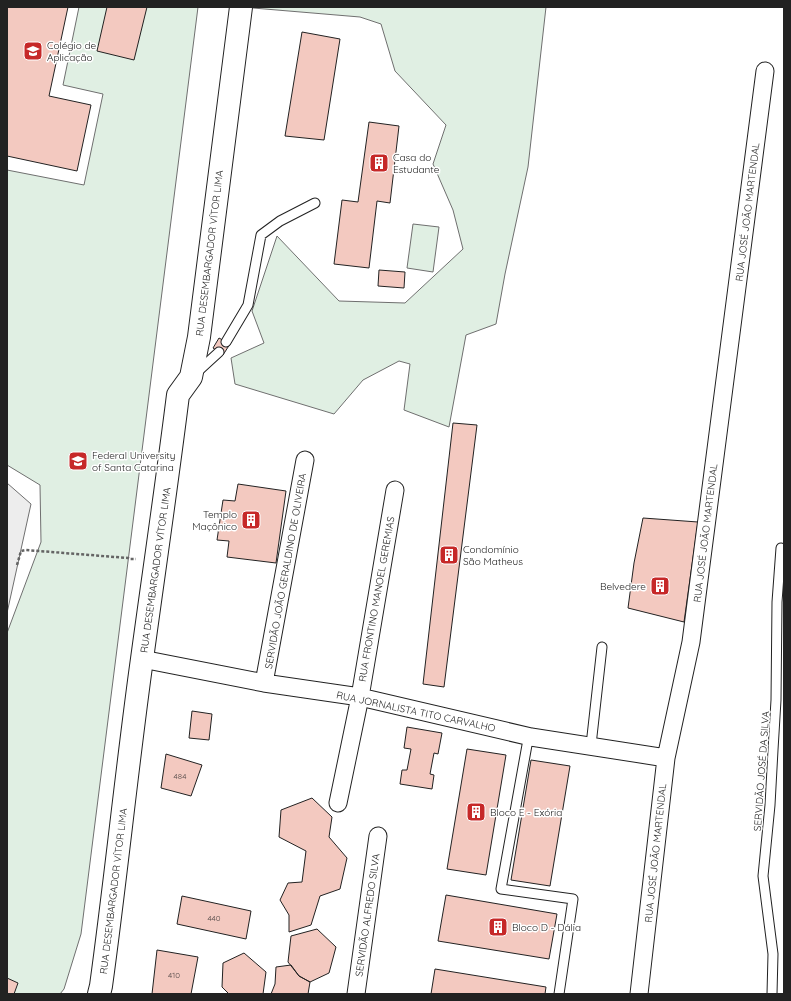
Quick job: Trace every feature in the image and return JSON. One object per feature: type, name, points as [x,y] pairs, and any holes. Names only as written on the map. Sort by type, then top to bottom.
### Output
[{"type":"main road","name":"RUA DESEMBARGADOR VÍTOR LIMA","points":[[99,994],[116,877],[142,659],[178,395],[191,377],[199,337],[241,7]]},
{"type":"street","name":"RUA JOSÉ JOÃO MARTENDAL","points":[[639,994],[666,758],[691,642],[765,71]]},
{"type":"street","name":"SERVIDÃO JOÃO GERALDINO DE OLIVEIRA","points":[[264,682],[305,460]]},
{"type":"street","name":"RUA FRONTINO MANOEL GEREMIAS","points":[[338,803],[360,697],[395,490]]},
{"type":"street","name":"RUA JORNALISTA TITO CARVALHO","points":[[142,659],[264,682],[360,697],[531,737],[591,745],[666,758]]},
{"type":"street","name":"SERVIDÃO ALFREDO SILVA","points":[[356,994],[378,836]]},
{"type":"lane","points":[[226,342],[248,305],[261,235],[280,221],[315,203]]},
{"type":"lane","points":[[191,377],[219,352]]},
{"type":"lane","name":"SERVIDÃO JOSÉ DA SILVA","points":[[772,994],[773,954],[763,876],[774,750],[777,602],[781,548]]},
{"type":"lane","points":[[591,745],[602,647]]},
{"type":"lane","points":[[531,737],[527,745],[501,889],[573,899],[559,994]]},
{"type":"path","points":[[18,565],[21,551],[26,550],[136,559]]},
{"type":"green space","name":"Federal University of Santa Catarina","points":[[79,7],[198,7],[81,934],[64,989],[60,994],[7,994],[7,633],[41,542],[40,485],[7,465],[7,170],[84,185],[103,94],[63,85]]},
{"type":"green space","points":[[253,7],[546,7],[528,167],[496,324],[466,335],[449,427],[404,410],[410,364],[399,361],[363,380],[334,414],[235,384],[231,358],[264,343],[252,311],[277,236],[339,301],[405,303],[463,249],[453,210],[433,164],[446,125],[395,71],[381,24],[360,17]]},
{"type":"green space","points":[[413,224],[439,227],[433,272],[407,268]]},
{"type":"shaded area","points":[[7,483],[31,504],[7,613]]},
{"type":"building","name":"Colégio de Aplicação","points":[[7,7],[68,7],[49,96],[91,105],[77,171],[7,156]]},
{"type":"building","points":[[107,7],[147,7],[134,60],[97,51]]},
{"type":"building","points":[[302,32],[340,39],[324,140],[285,136]]},
{"type":"building","name":"Casa do Estudante","points":[[369,122],[399,126],[390,203],[377,201],[369,268],[334,264],[342,200],[358,202]]},
{"type":"building","points":[[379,270],[405,272],[404,288],[378,286]]},
{"type":"building","points":[[219,338],[230,344],[223,355],[213,348]]},
{"type":"building","name":"Condomínio São Matheus","points":[[453,423],[477,425],[444,687],[423,684]]},
{"type":"building","name":"Templo Maçônico","points":[[238,484],[286,491],[276,563],[227,557],[229,541],[217,540],[223,500],[235,501]]},
{"type":"building","name":"Belvedere","points":[[643,518],[698,522],[684,622],[628,608],[634,563]]},
{"type":"building","points":[[192,711],[212,714],[209,740],[189,738]]},
{"type":"building","points":[[407,727],[442,733],[438,754],[434,753],[430,774],[434,775],[432,789],[400,784],[402,770],[407,770],[411,749],[404,748]]},
{"type":"building","name":"Bloco E - Exória","points":[[467,749],[506,755],[486,875],[447,869]]},
{"type":"building","points":[[166,754],[202,765],[191,796],[161,788]]},
{"type":"building","points":[[531,760],[570,766],[550,886],[511,880]]},
{"type":"building","points":[[312,798],[332,817],[329,837],[347,858],[340,889],[320,896],[311,925],[289,932],[289,915],[280,900],[288,883],[302,882],[306,851],[279,837],[281,810]]},
{"type":"building","name":"Bloco D - Dália","points":[[446,895],[557,914],[549,959],[438,941]]},
{"type":"building","points":[[182,896],[251,911],[246,939],[177,924]]},
{"type":"building","points":[[317,929],[336,947],[329,973],[310,982],[299,976],[288,962],[291,936]]},
{"type":"building","points":[[157,950],[198,957],[191,994],[152,994]]},
{"type":"building","points":[[244,953],[266,972],[263,994],[229,994],[222,987],[223,963]]},
{"type":"building","points":[[291,965],[299,976],[310,982],[308,994],[271,994],[275,984],[276,967]]},
{"type":"building","points":[[435,969],[546,987],[545,994],[431,994]]},
{"type":"building","points":[[7,978],[18,983],[14,994],[7,994]]},
{"type":"place","name":"Colégio de Aplicação","points":[[33,51]]},
{"type":"place","name":"Casa do Estudante","points":[[379,163]]},
{"type":"place","name":"Federal University of Santa Catarina","points":[[78,461]]},
{"type":"place","name":"Templo Maçônico","points":[[251,520]]},
{"type":"place","name":"Condomínio São Matheus","points":[[449,555]]},
{"type":"place","name":"Belvedere","points":[[660,586]]},
{"type":"place","name":"Bloco E - Exória","points":[[476,812]]},
{"type":"place","name":"Bloco D - Dália","points":[[498,927]]}]
